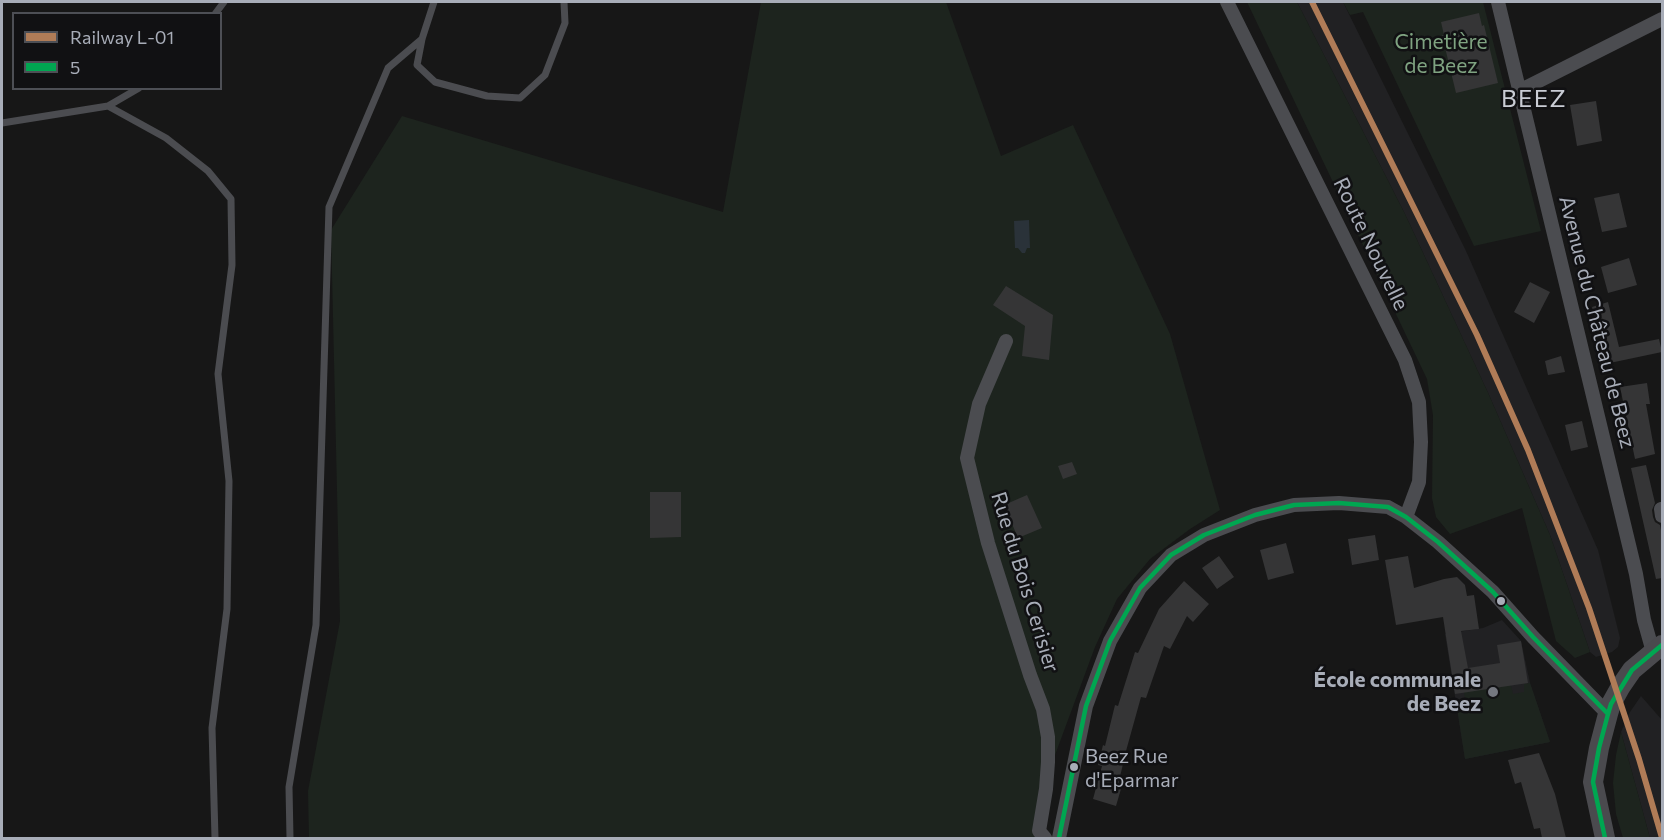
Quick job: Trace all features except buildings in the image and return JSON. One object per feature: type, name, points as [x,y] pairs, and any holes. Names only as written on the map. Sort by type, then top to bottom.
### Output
[{"type":"main road","points":[[1605,838],[1593,783],[1599,748],[1610,709],[1621,686],[1632,670],[1658,648]]},
{"type":"street","name":"Route Nouvelle","points":[[1227,2],[1405,360],[1419,402],[1422,442],[1419,482],[1406,517]]},
{"type":"street","name":"Avenue du Château de Beez","points":[[1498,2],[1636,574],[1644,620],[1658,648]]},
{"type":"street","points":[[1519,90],[1662,19]]},
{"type":"street","name":"Rue du Bois Cerisier","points":[[1006,341],[979,404],[967,458],[988,543],[1043,709],[1048,737],[1048,762],[1039,831],[1045,838]]},
{"type":"street","points":[[1059,838],[1086,706],[1110,641],[1140,588],[1171,555],[1204,535],[1255,515],[1294,505],[1338,503],[1388,507],[1406,517],[1493,591],[1533,637],[1610,709]]},
{"type":"lane","points":[[434,2],[422,39],[417,65],[435,82],[487,96],[520,98],[545,75],[565,24],[564,2]]},
{"type":"lane","points":[[290,838],[289,787],[316,625],[329,207],[388,68],[422,39]]},
{"type":"lane","points":[[2,123],[108,106],[136,90]]},
{"type":"lane","points":[[108,106],[165,138],[208,171],[231,199],[232,265],[218,374],[229,481],[227,609],[212,728],[215,838]]},
{"type":"shaded area","points":[[1297,2],[1343,2],[1466,251],[1598,550],[1620,638],[1618,647],[1612,652],[1596,657],[1590,652],[1550,535],[1489,395],[1405,214]]},
{"type":"shaded area","points":[[1029,220],[1030,248],[1022,253],[1015,248],[1014,221]]},
{"type":"shaded area","name":"École communale de Beez","points":[[1502,620],[1521,641],[1530,683],[1550,742],[1465,759],[1445,634],[1483,628]]},
{"type":"shaded area","points":[[1641,696],[1662,720],[1662,838],[1650,838],[1621,732],[1630,712]]},
{"type":"green space","points":[[761,2],[946,2],[1001,156],[1073,125],[1170,334],[1220,510],[1150,559],[1117,599],[1095,647],[1038,801],[1035,838],[309,838],[308,791],[340,621],[331,230],[402,116],[723,212]]},
{"type":"green space","points":[[1247,2],[1297,2],[1405,214],[1489,395],[1550,535],[1590,652],[1575,658],[1556,641],[1522,508],[1450,534],[1436,517],[1432,498],[1433,415],[1427,379]]},
{"type":"green space","name":"Cimetière de Beez","points":[[1343,2],[1483,2],[1541,231],[1474,246],[1363,12],[1350,15]]},
{"type":"green space","points":[[1530,683],[1550,742],[1465,759],[1456,701],[1465,699],[1464,692],[1503,686],[1511,686],[1513,694],[1524,692],[1524,684]]},
{"type":"green space","points":[[1621,732],[1650,838],[1623,838],[1616,814],[1613,783]]},
{"type":"rail line","name":"L-01","points":[[1312,2],[1477,335],[1528,450],[1589,608],[1639,759],[1662,838]]},
{"type":"transit line","name":"5","points":[[1059,838],[1086,706],[1110,641],[1140,588],[1171,555],[1204,535],[1255,515],[1294,505],[1339,503],[1388,507],[1406,517],[1438,542],[1493,592],[1608,714]]},
{"type":"transit line","name":"5","points":[[1605,838],[1593,782],[1608,714],[1611,704],[1632,670],[1662,645]]},
{"type":"place","name":"École communale de Beez","points":[[1493,692]]},
{"type":"place","name":"Beez Rue d'Eparmar","points":[[1074,767]]},
{"type":"district","name":"BEEZ","points":[[1534,99]]}]
